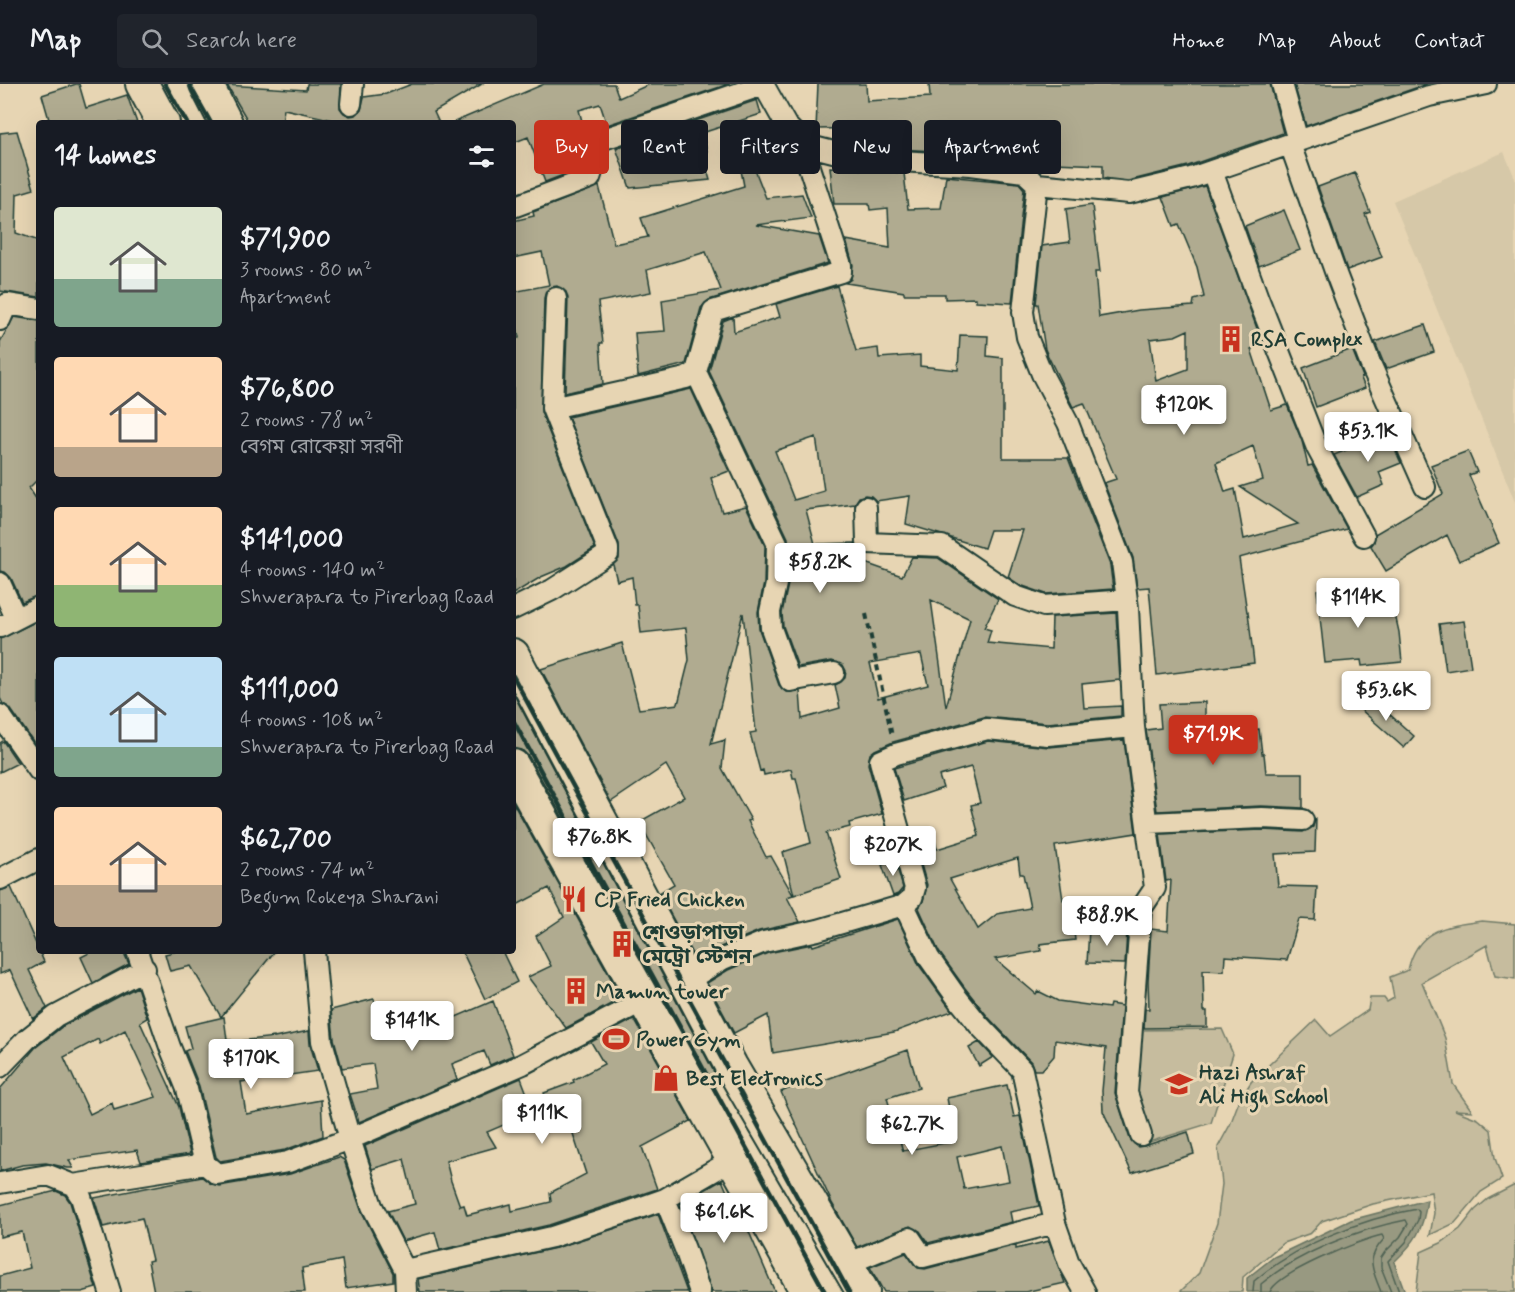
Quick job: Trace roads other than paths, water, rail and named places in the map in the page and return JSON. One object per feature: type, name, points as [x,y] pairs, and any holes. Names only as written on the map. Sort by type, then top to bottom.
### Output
[{"type":"main road","points":[[142,84],[161,120]]},
{"type":"main road","points":[[206,84],[224,120]]},
{"type":"main road","points":[[516,661],[731,1066],[848,1264],[862,1292]]},
{"type":"main road","points":[[518,784],[645,1000],[807,1292]]},
{"type":"street","points":[[351,105],[353,84]]},
{"type":"street","points":[[516,206],[590,178],[592,172],[589,154],[595,144],[601,140],[763,84],[783,120]]},
{"type":"street","points":[[1282,84],[1294,142],[1336,274],[1370,363],[1425,487]]},
{"type":"street","points":[[820,148],[860,158],[971,165],[1024,172],[1037,184],[1130,192],[1191,178],[1429,96],[1485,84]]},
{"type":"street","points":[[1212,171],[1258,298],[1317,448],[1364,536]]},
{"type":"street","points":[[811,174],[841,265],[841,272],[713,311],[696,372],[777,543],[776,584],[770,612],[771,628],[790,681],[834,673]]},
{"type":"street","points":[[1037,184],[1023,312],[1027,337],[1046,383],[1068,423],[1122,562],[1127,600],[1134,727],[1155,888],[1141,909],[1127,1093],[1141,1136]]},
{"type":"street","points":[[516,608],[552,590],[608,554],[552,408],[556,298]]},
{"type":"street","points":[[0,320],[7,304],[36,309]]},
{"type":"street","points":[[552,408],[686,378],[696,372]]},
{"type":"street","points":[[866,507],[867,543],[942,546],[1015,596],[1044,606],[1127,600]]},
{"type":"street","points":[[0,583],[8,623],[36,609]]},
{"type":"street","points":[[2,723],[36,767]]},
{"type":"street","points":[[687,981],[723,959],[764,942],[818,930],[903,905],[912,898],[915,888],[880,761],[896,754],[987,729],[1048,735],[1134,727]]},
{"type":"street","points":[[1148,823],[1262,818],[1303,820]]},
{"type":"street","points":[[0,879],[36,861]]},
{"type":"street","points":[[903,905],[929,957],[955,995],[979,1025],[1022,1070],[1055,1223],[1069,1263],[1085,1292]]},
{"type":"street","points":[[314,954],[322,1041],[372,1206],[405,1270],[406,1292]]},
{"type":"street","points":[[0,1067],[27,1039],[56,1016],[141,960],[170,1047],[187,1089],[205,1164],[216,1174],[288,1162],[350,1139],[523,1064],[645,1000]]},
{"type":"street","points":[[405,1270],[552,1237],[665,1199],[734,1159]]},
{"type":"street","points":[[0,1183],[48,1175],[73,1185],[205,1164]]},
{"type":"street","points":[[73,1185],[81,1197],[110,1292]]},
{"type":"street","points":[[665,1199],[700,1292]]},
{"type":"street","points":[[848,1264],[910,1238],[923,1257],[1055,1223]]},
{"type":"water","points":[[1427,1200],[1421,1228],[1408,1248],[1394,1262],[1405,1292],[1247,1292],[1247,1278],[1274,1257],[1351,1220]]},
{"type":"railway","points":[[165,84],[185,120]]},
{"type":"railway","points":[[189,84],[209,120]]},
{"type":"railway","points":[[516,682],[849,1292]]},
{"type":"railway","points":[[516,726],[825,1292]]},
{"type":"place","name":"RSA Complex","points":[[1231,339]]},
{"type":"place","name":"CP Fried Chicken","points":[[574,899]]},
{"type":"place","name":"শেওড়াপাড়া মেট্রো স্টেশন","points":[[622,944]]},
{"type":"place","name":"Mamun tower","points":[[576,991]]},
{"type":"place","name":"Power Gym","points":[[616,1039]]},
{"type":"place","name":"Best Electronics","points":[[666,1078]]},
{"type":"place","name":"Hazi Ashraf Ali High School","points":[[1179,1084]]}]
